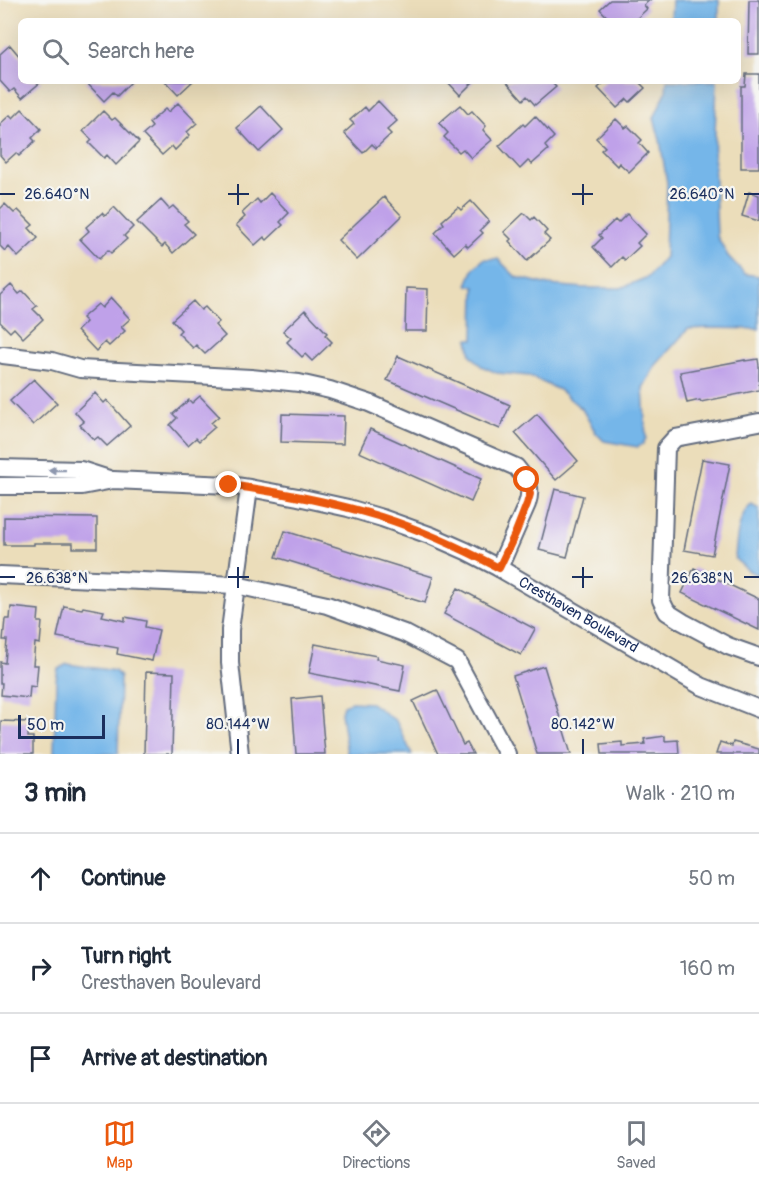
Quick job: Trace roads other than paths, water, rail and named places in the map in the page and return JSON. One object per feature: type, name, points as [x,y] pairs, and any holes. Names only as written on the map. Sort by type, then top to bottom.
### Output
[{"type":"street","points":[[3,355],[52,361],[80,369],[251,378],[299,383],[369,403],[516,467],[527,480],[530,494],[527,504],[499,568]]},
{"type":"street","points":[[759,422],[675,438],[666,448],[661,600],[667,612],[683,622],[728,645],[759,657]]},
{"type":"street","name":"Cresthaven Boulevard","points":[[0,468],[81,470],[113,480]]},
{"type":"street","name":"Cresthaven Boulevard","points":[[0,486],[82,486],[113,480],[229,485],[348,508],[432,536],[466,551],[701,686],[759,709]]},
{"type":"street","points":[[240,754],[230,663],[230,630],[249,488]]},
{"type":"street","points":[[0,575],[236,585],[327,605],[404,633],[457,661],[507,754]]},
{"type":"water","points":[[672,0],[719,0],[719,18],[671,18]]},
{"type":"water","points":[[667,84],[717,84],[714,159],[717,236],[728,256],[745,274],[759,276],[759,329],[688,329],[656,365],[643,388],[646,438],[638,447],[604,441],[596,433],[582,409],[559,390],[529,376],[497,373],[481,366],[471,355],[468,339],[474,339],[475,287],[467,285],[474,268],[484,259],[498,259],[516,277],[549,285],[621,288],[648,277],[665,257],[667,183],[654,118],[666,92]]},
{"type":"water","points":[[751,504],[759,508],[759,575],[749,571],[735,559],[740,522]]},
{"type":"water","points":[[67,664],[115,671],[120,677],[118,754],[54,754],[56,680],[58,669]]},
{"type":"water","points":[[351,702],[371,703],[396,721],[412,754],[347,754],[341,713],[343,705]]}]
